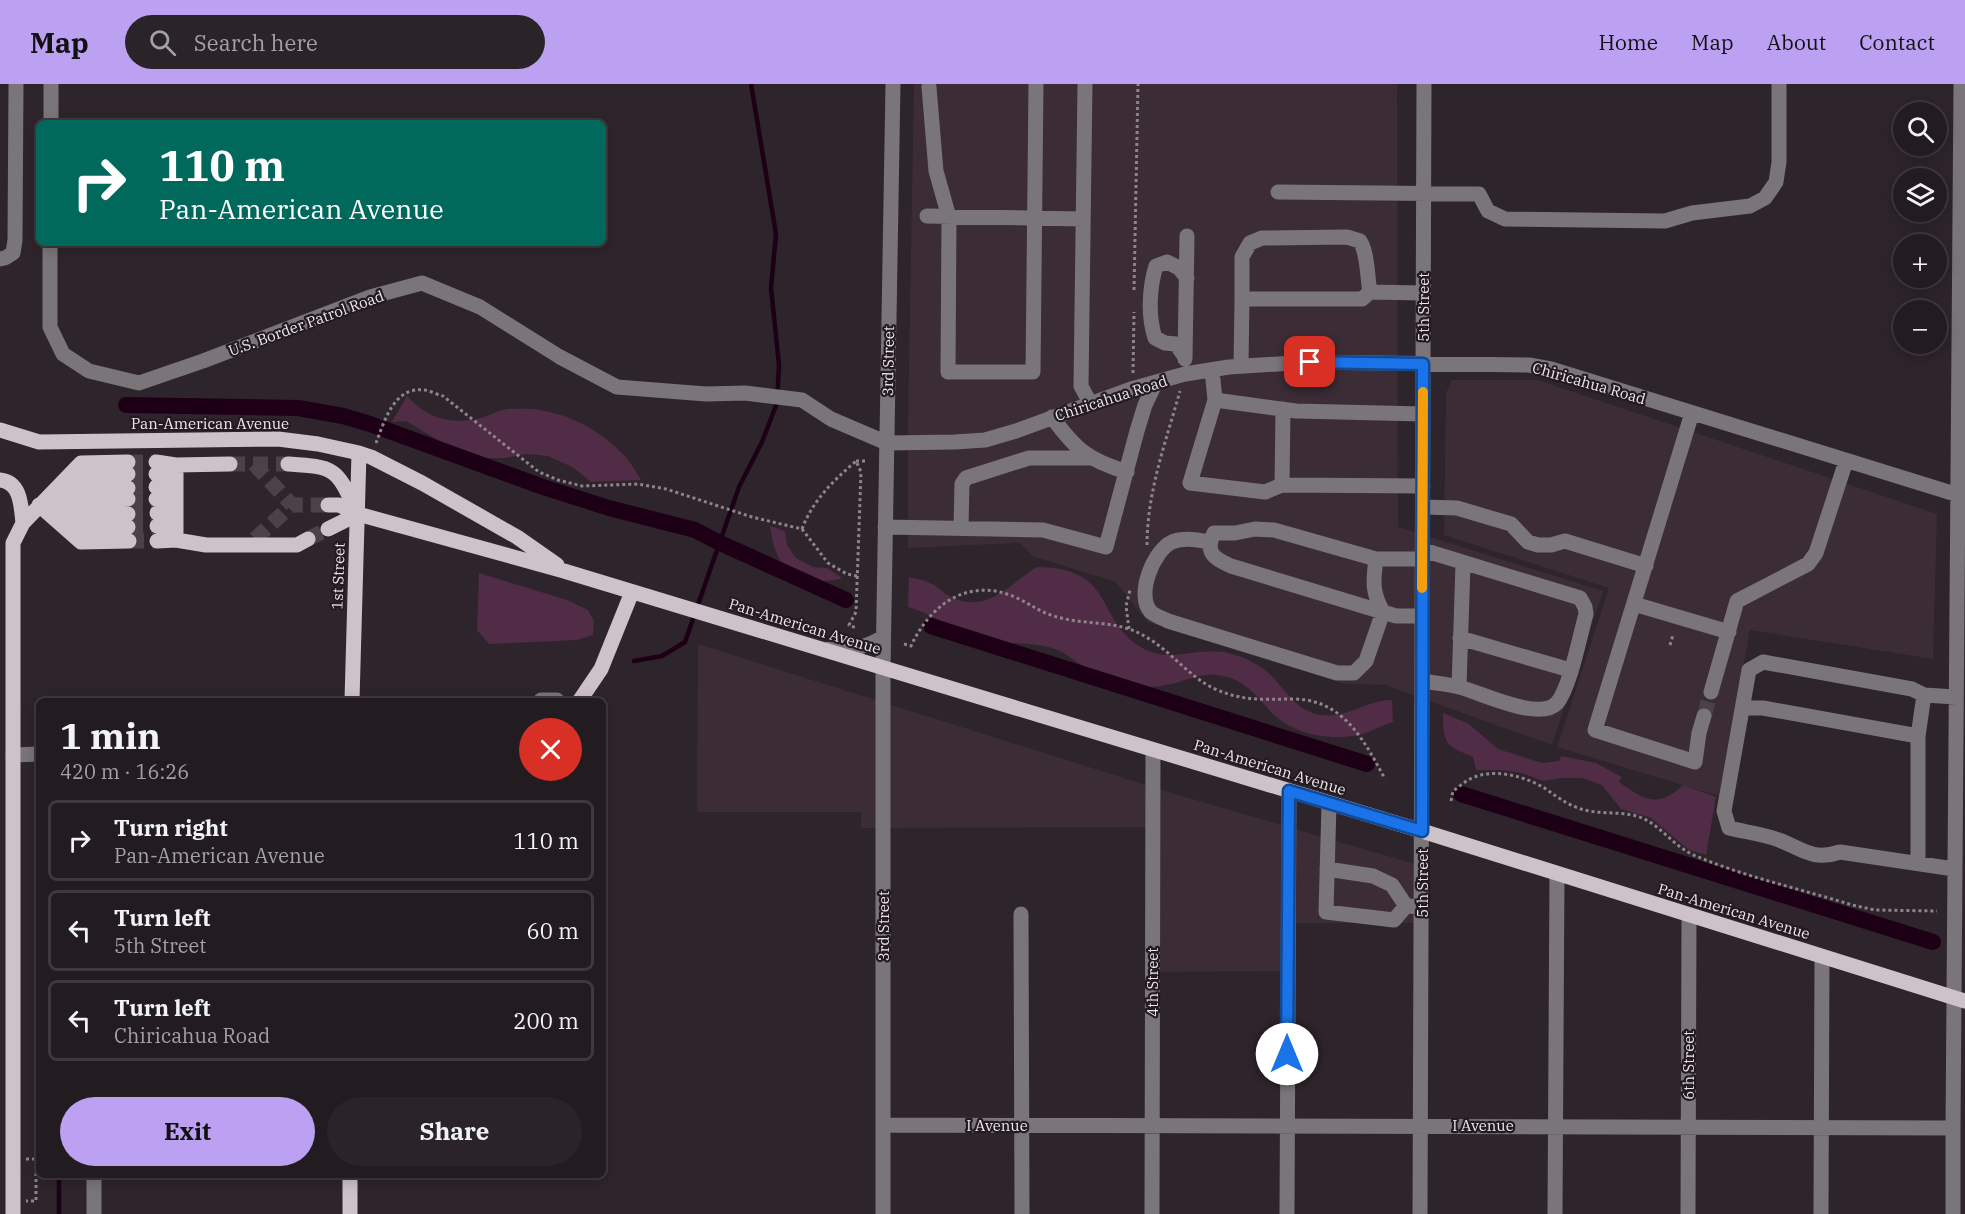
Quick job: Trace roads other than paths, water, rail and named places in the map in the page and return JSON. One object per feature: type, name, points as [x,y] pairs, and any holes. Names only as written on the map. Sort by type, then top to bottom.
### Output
[{"type":"main road","name":"Pan-American Avenue","points":[[0,430],[39,442],[278,439],[318,444],[359,453],[422,483],[517,537],[564,571]]},
{"type":"main road","name":"1st Street","points":[[352,698],[359,453]]},
{"type":"main road","points":[[157,500],[176,500],[230,464]]},
{"type":"main road","points":[[288,464],[327,468],[339,476],[358,514],[328,529]]},
{"type":"main road","points":[[14,1214],[7,1180],[7,940],[14,755],[7,704],[14,543],[23,523],[39,506],[81,475],[128,501]]},
{"type":"main road","points":[[0,480],[13,484],[17,491],[23,523]]},
{"type":"main road","points":[[157,500],[176,500]]},
{"type":"main road","points":[[157,500],[176,500]]},
{"type":"main road","points":[[157,500],[176,500]]},
{"type":"main road","points":[[176,500],[206,545],[252,542],[297,545],[308,539]]},
{"type":"main road","points":[[39,506],[81,501],[128,501]]},
{"type":"main road","points":[[39,506],[81,528],[128,501]]},
{"type":"main road","name":"Pan-American Avenue","points":[[328,505],[339,506],[358,514],[564,571],[1422,831],[1959,999]]},
{"type":"main road","points":[[581,698],[601,669],[632,592]]},
{"type":"main road","points":[[350,1178],[350,1214]]},
{"type":"street","points":[[7,256],[8,183],[16,84]]},
{"type":"street","points":[[51,84],[51,120]]},
{"type":"street","name":"3rd Street","points":[[883,1214],[883,637],[893,84]]},
{"type":"street","points":[[929,87],[936,171],[949,217],[948,372],[1033,372],[1036,84]]},
{"type":"street","points":[[1084,84],[1081,386],[1090,403]]},
{"type":"street","name":"5th Street","points":[[1420,1214],[1414,906],[1422,831],[1424,84]]},
{"type":"street","points":[[1278,192],[1479,194],[1488,211],[1505,219],[1665,221],[1692,213],[1750,206],[1765,198],[1776,182],[1779,162],[1779,84]]},
{"type":"street","points":[[1953,1214],[1953,1128],[1959,999],[1954,869],[1961,496],[1961,84]]},
{"type":"street","points":[[927,216],[1083,219]]},
{"type":"street","points":[[1183,381],[1187,236]]},
{"type":"street","points":[[1241,366],[1242,257],[1250,243],[1263,238],[1347,237],[1360,241],[1365,249],[1370,292]]},
{"type":"street","name":"U.S. Border Patrol Road","points":[[50,246],[50,327],[63,354],[89,370],[139,383],[203,362],[370,297],[422,283],[480,307],[560,357],[617,387],[706,394],[745,393],[802,400],[831,419],[886,443]]},
{"type":"street","points":[[1185,357],[1176,344],[1155,338],[1152,328],[1151,302],[1152,280],[1156,267],[1167,262],[1179,268],[1186,278]]},
{"type":"street","points":[[1242,298],[1362,298],[1370,292],[1423,293]]},
{"type":"street","name":"Chiricahua Road","points":[[886,443],[985,440],[1156,382],[1183,381],[1212,370],[1241,366],[1310,362],[1529,365],[1551,369],[1961,496]]},
{"type":"street","points":[[1212,370],[1215,400],[1190,483],[1265,492],[1282,485],[1423,486]]},
{"type":"street","points":[[885,527],[1044,530],[1106,547],[1145,405],[1156,382]]},
{"type":"street","points":[[1215,400],[1283,409],[1423,414]]},
{"type":"street","points":[[1282,485],[1283,409]]},
{"type":"street","points":[[1692,413],[1595,730],[1695,762],[1704,716]]},
{"type":"street","points":[[1052,417],[1075,447],[1090,458],[1127,472]]},
{"type":"street","points":[[962,528],[962,484],[966,478],[1029,458],[1090,458]]},
{"type":"street","points":[[1711,692],[1737,601],[1808,564],[1816,553],[1846,461]]},
{"type":"street","points":[[1423,507],[1457,508],[1511,524],[1528,542],[1551,545],[1564,541],[1646,566]]},
{"type":"street","points":[[1422,616],[1396,616],[1218,561],[1210,552],[1210,542],[1214,533],[1235,533],[1255,529],[1274,530],[1376,559],[1423,555],[1463,562],[1580,598],[1585,607],[1586,614],[1564,688],[1557,702],[1548,709],[1527,709],[1459,687],[1422,681]]},
{"type":"street","points":[[1210,542],[1191,538],[1174,541],[1162,547],[1153,562],[1147,581],[1145,599],[1151,612],[1168,621],[1337,673],[1354,673],[1366,661],[1383,612],[1373,587],[1376,559]]},
{"type":"street","points":[[1459,687],[1463,562]]},
{"type":"street","points":[[1634,604],[1729,632]]},
{"type":"street","points":[[818,649],[851,649],[869,646],[883,637]]},
{"type":"street","points":[[1460,638],[1570,670]]},
{"type":"street","points":[[1954,869],[1840,852],[1826,857],[1797,850],[1779,840],[1729,828],[1724,811],[1749,670],[1763,662],[1912,689],[1924,695],[1956,697]]},
{"type":"street","points":[[1918,863],[1918,736],[1924,695]]},
{"type":"street","points":[[1743,708],[1763,708],[1918,736]]},
{"type":"street","name":"4th Street","points":[[1152,1214],[1153,751]]},
{"type":"street","points":[[14,755],[36,754]]},
{"type":"street","points":[[1287,1214],[1289,791]]},
{"type":"street","points":[[1327,869],[1373,876],[1392,885],[1414,906],[1394,920],[1326,912],[1327,869],[1329,804]]},
{"type":"street","points":[[1555,1214],[1557,874]]},
{"type":"street","points":[[1021,914],[1022,1214]]},
{"type":"street","name":"6th Street","points":[[1688,1214],[1689,916]]},
{"type":"street","points":[[1821,1214],[1822,957]]},
{"type":"street","name":"I Avenue","points":[[883,1125],[1555,1125],[1953,1128]]},
{"type":"street","points":[[94,1178],[94,1214]]},
{"type":"waterway","points":[[634,661],[662,656],[685,642],[739,487],[762,442],[777,403],[779,365],[771,288],[776,234],[751,84]]},
{"type":"waterway","points":[[126,405],[298,408],[343,416],[543,487],[609,508],[695,530],[846,600]]},
{"type":"waterway","points":[[931,626],[1367,764]]},
{"type":"waterway","points":[[1461,794],[1933,942]]},
{"type":"waterway","points":[[59,1178],[59,1214]]},
{"type":"tunnel","points":[[128,462],[156,462]]},
{"type":"tunnel","points":[[230,464],[288,464]]},
{"type":"tunnel","points":[[254,464],[292,505]]},
{"type":"tunnel","points":[[128,474],[156,474]]},
{"type":"tunnel","points":[[128,488],[156,487]]},
{"type":"tunnel","points":[[128,499],[156,499]]},
{"type":"tunnel","points":[[255,539],[292,505],[328,505]]},
{"type":"tunnel","points":[[128,514],[157,513]]},
{"type":"tunnel","points":[[128,527],[157,526]]},
{"type":"tunnel","points":[[308,539],[328,529]]},
{"type":"tunnel","points":[[129,541],[157,541]]},
{"type":"tunnel","points":[[1704,716],[1711,692]]}]
